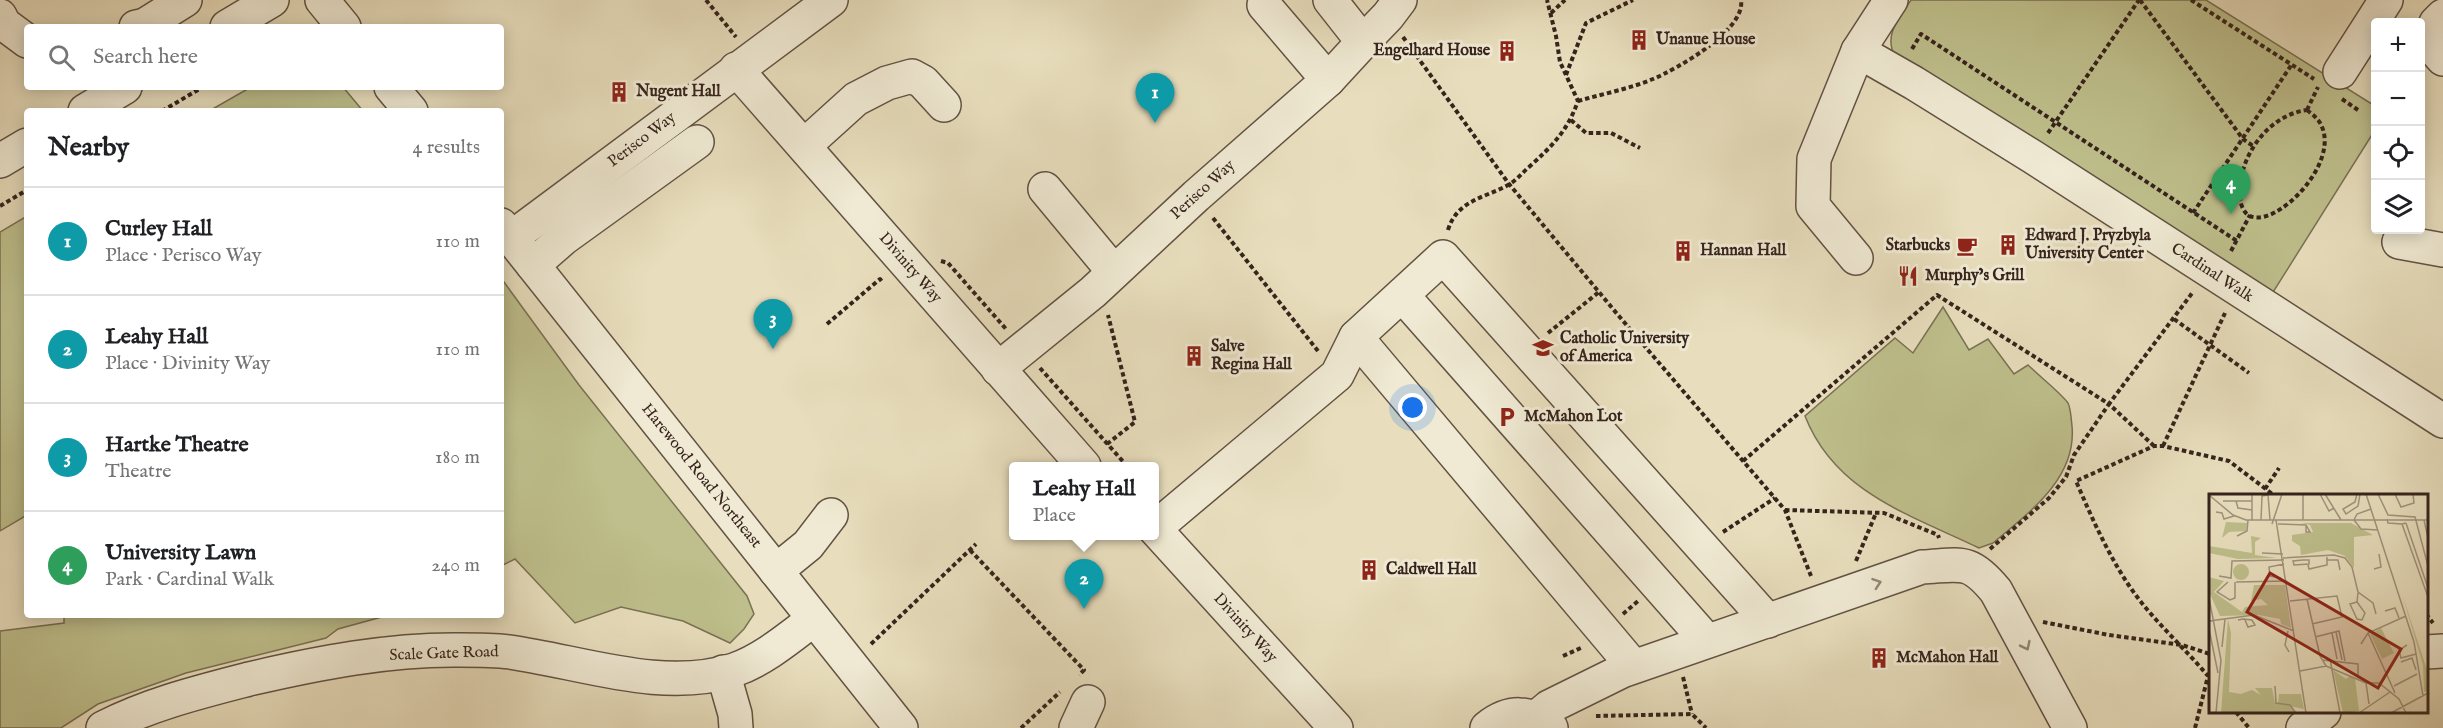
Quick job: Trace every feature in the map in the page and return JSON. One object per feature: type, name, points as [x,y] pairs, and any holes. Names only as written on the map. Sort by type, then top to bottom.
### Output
[{"type":"street","points":[[147,24],[185,0]]},
{"type":"street","points":[[232,24],[272,0]]},
{"type":"street","points":[[322,0],[342,24]]},
{"type":"street","name":"Perisco Way","points":[[506,231],[831,0]]},
{"type":"street","points":[[1330,0],[1363,42]]},
{"type":"street","points":[[1856,258],[1814,206],[1814,159],[1858,51],[1891,0]]},
{"type":"street","points":[[2332,85],[2382,2]]},
{"type":"street","points":[[1263,5],[1328,80]]},
{"type":"street","name":"Perisco Way","points":[[998,369],[1103,282],[1196,196],[1328,80],[1394,8]]},
{"type":"street","points":[[0,16],[4,24],[24,39]]},
{"type":"street","points":[[2443,16],[2436,23],[2428,42],[2443,58]]},
{"type":"street","name":"Cardinal Walk","points":[[1858,51],[1914,82],[2033,157],[2443,421]]},
{"type":"street","name":"Divinity Way","points":[[744,63],[804,146],[1080,462]]},
{"type":"street","points":[[804,146],[856,99],[887,83],[912,76],[923,82],[944,105]]},
{"type":"street","points":[[90,108],[120,90]]},
{"type":"street","points":[[394,90],[409,108]]},
{"type":"street","points":[[533,265],[564,238],[697,142]]},
{"type":"street","points":[[0,161],[24,147]]},
{"type":"street","points":[[1045,189],[1103,282]]},
{"type":"street","name":"Harewood Road Northeast","points":[[506,231],[901,728]]},
{"type":"street","points":[[2399,242],[2443,250]]},
{"type":"street","points":[[1159,525],[1337,375],[1356,338],[1443,257],[1768,621]]},
{"type":"street","points":[[1402,295],[1707,641]]},
{"type":"street","points":[[1356,338],[1633,666]]},
{"type":"street","points":[[776,571],[808,545],[831,515]]},
{"type":"street","name":"Divinity Way","points":[[1159,532],[1336,728]]},
{"type":"street","points":[[1487,728],[1495,721],[1516,714],[1544,722],[1549,707],[1633,666],[1768,621],[1818,592],[1922,567],[1965,564],[1981,573],[1996,591],[2070,728]]},
{"type":"street","name":"Scale Gate Road","points":[[103,728],[152,706],[196,692],[340,659],[402,653],[458,650],[508,652],[646,676],[675,679],[701,678],[735,669],[777,647],[814,619]]},
{"type":"street","points":[[723,672],[735,714],[736,728]]},
{"type":"street","points":[[2303,728],[2322,713]]},
{"type":"path","points":[[706,0],[744,63]]},
{"type":"path","points":[[1443,257],[1449,227],[1457,211],[1474,200],[1509,184],[1557,142],[1571,120],[1578,102],[1560,63],[1547,0]]},
{"type":"path","points":[[1551,13],[1565,0]]},
{"type":"path","points":[[1566,76],[1586,23],[1633,0]]},
{"type":"path","points":[[1578,102],[1653,79],[1711,45],[1737,20],[1742,5],[1741,0]]},
{"type":"path","points":[[2033,157],[2139,0],[2243,139],[2253,146]]},
{"type":"path","points":[[2191,0],[2292,64],[2332,85],[2358,110]]},
{"type":"path","points":[[1394,8],[1509,184],[1785,510],[1818,592]]},
{"type":"path","points":[[1908,56],[1921,34],[2237,241],[2250,215]]},
{"type":"path","points":[[2193,213],[2292,64]]},
{"type":"path","points":[[2307,110],[2323,128],[2324,141],[2317,169],[2308,184],[2285,207],[2259,218],[2250,215],[2240,200],[2241,181],[2253,146],[2284,117],[2307,110],[2332,85]]},
{"type":"path","points":[[167,108],[198,90]]},
{"type":"path","points":[[1571,120],[1586,133],[1611,133],[1640,148]]},
{"type":"path","points":[[0,206],[24,192]]},
{"type":"path","points":[[1196,196],[1319,351]]},
{"type":"path","points":[[1987,552],[2049,498],[2066,477],[2074,455],[2109,404],[2208,271]]},
{"type":"path","points":[[827,324],[880,279],[887,288]]},
{"type":"path","points":[[1103,282],[1107,314],[1135,422],[1107,444]]},
{"type":"path","points":[[2163,446],[2235,289]]},
{"type":"path","points":[[1527,351],[1599,292]]},
{"type":"path","points":[[1743,461],[1936,294],[2109,404],[2154,446]]},
{"type":"path","points":[[2174,319],[2249,372]]},
{"type":"path","points":[[2076,482],[2154,446],[2163,446],[2229,461],[2273,494]]},
{"type":"path","points":[[2265,489],[2279,468]]},
{"type":"path","points":[[2066,477],[2076,482],[2097,529],[2126,582],[2165,630],[2182,645],[2209,678],[2195,728]]},
{"type":"path","points":[[1729,527],[1775,498]]},
{"type":"path","points":[[1785,510],[1884,513],[1938,535],[1942,544]]},
{"type":"path","points":[[1852,570],[1876,513]]},
{"type":"path","points":[[871,644],[976,544]]},
{"type":"path","points":[[970,550],[1084,670],[1077,698],[1021,728]]},
{"type":"path","points":[[2038,621],[2109,635],[2182,645],[2209,653]]},
{"type":"path","points":[[1563,656],[1580,649]]},
{"type":"path","points":[[1682,671],[1692,714],[1706,728]]},
{"type":"path","points":[[2238,713],[2249,728]]},
{"type":"path","points":[[1594,716],[1692,714]]},
{"type":"green space","points":[[1911,0],[2206,0],[2371,103],[2371,136],[2270,297],[1895,56],[1891,41],[1894,26]]},
{"type":"green space","points":[[246,90],[346,90],[360,108],[214,108]]},
{"type":"green space","points":[[24,218],[24,517],[0,531],[0,232]]},
{"type":"green space","points":[[504,282],[579,385],[747,596],[754,614],[744,629],[730,643],[683,621],[621,607],[575,623],[515,559],[504,564]]},
{"type":"green space","points":[[1943,307],[1969,350],[1988,339],[2014,374],[2028,365],[2065,399],[2070,411],[2071,445],[2067,462],[2058,478],[2035,507],[2021,520],[1993,543],[1979,548],[1902,512],[1855,483],[1835,464],[1818,442],[1805,416],[1895,338],[1913,353]]},
{"type":"green space","points":[[64,618],[378,618],[338,629],[326,638],[186,673],[98,704],[61,728],[0,728],[0,631],[64,623]]},
{"type":"place","name":"Unanue House","points":[[1639,40]]},
{"type":"place","name":"Engelhard House","points":[[1507,51]]},
{"type":"place","name":"Nugent Hall","points":[[619,92]]},
{"type":"place","name":"Curley Hall","points":[[1155,123]]},
{"type":"place","name":"University Lawn","points":[[2231,214]]},
{"type":"place","name":"Edward J. Pryzbyla University Center","points":[[2008,245]]},
{"type":"place","name":"Starbucks","points":[[1967,246]]},
{"type":"place","name":"Hannan Hall","points":[[1683,251]]},
{"type":"place","name":"Murphy’s Grill","points":[[1908,276]]},
{"type":"place","name":"Catholic University of America","points":[[1543,348]]},
{"type":"place","name":"Hartke Theatre","points":[[773,349]]},
{"type":"place","name":"Salve Regina Hall","points":[[1194,356]]},
{"type":"place","name":"McMahon Lot","points":[[1507,417]]},
{"type":"place","name":"Caldwell Hall","points":[[1369,570]]},
{"type":"place","name":"Leahy Hall","points":[[1084,609]]},
{"type":"place","name":"McMahon Hall","points":[[1879,658]]}]
